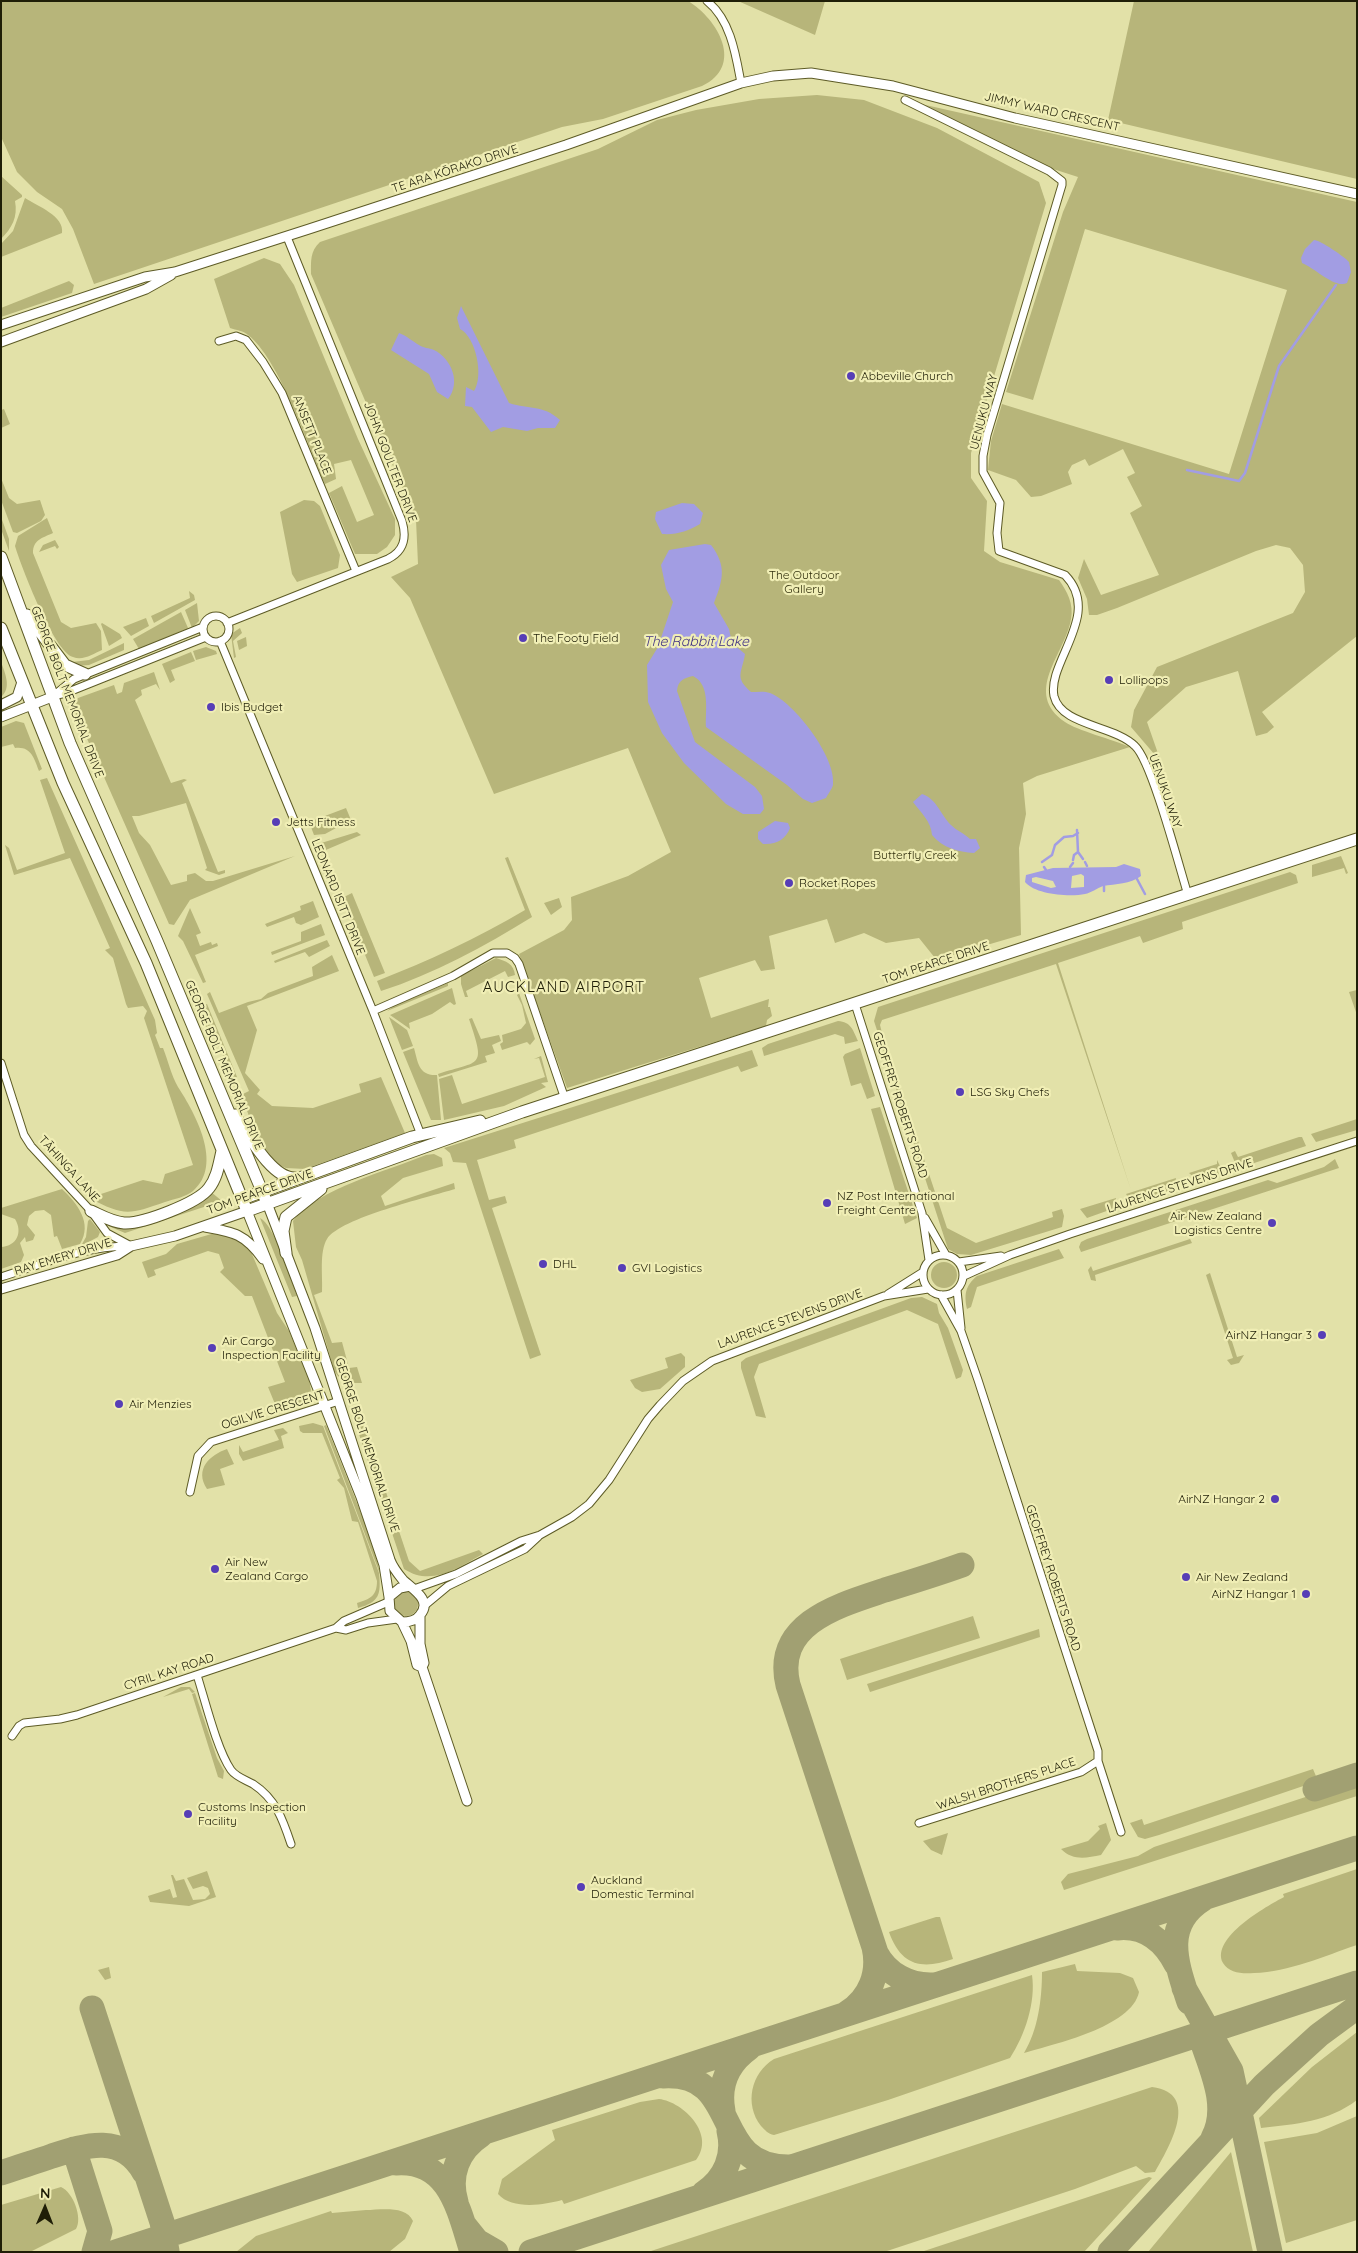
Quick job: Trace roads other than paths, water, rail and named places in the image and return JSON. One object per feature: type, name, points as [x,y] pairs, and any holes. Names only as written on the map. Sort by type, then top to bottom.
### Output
[{"type":"main road","name":"GEORGE BOLT MEMORIAL DRIVE","points":[[1,557],[52,696],[266,1203]]},
{"type":"main road","points":[[18,603],[65,665],[85,674]]},
{"type":"main road","name":"GEORGE BOLT MEMORIAL DRIVE","points":[[1,628],[63,783],[146,963],[247,1211]]},
{"type":"main road","name":"TOM PEARCE DRIVE","points":[[247,1211],[522,1112],[1357,839]]},
{"type":"main road","points":[[224,1100],[273,1169],[286,1178],[298,1178]]},
{"type":"main road","name":"TOM PEARCE DRIVE","points":[[242,1199],[421,1135],[522,1112]]},
{"type":"main road","points":[[92,1211],[109,1220],[129,1223],[188,1205],[200,1198],[210,1186],[222,1152]]},
{"type":"main road","points":[[286,1253],[283,1231],[286,1217],[310,1196],[335,1180]]},
{"type":"street","points":[[707,1],[718,12],[724,22],[736,58],[741,83]]},
{"type":"street","name":"JIMMY WARD CRESCENT","points":[[741,83],[773,76],[811,73],[859,79],[924,93],[1015,118],[1357,194]]},
{"type":"street","name":"TE ARA KŌRAKO DRIVE","points":[[1,325],[146,276],[176,272],[287,237],[575,142],[741,83]]},
{"type":"street","name":"UENUKU WAY","points":[[906,100],[1048,171],[1062,181],[987,435],[983,456],[983,472],[1000,503],[996,533],[998,551],[1065,575],[1076,592],[1076,625],[1055,682],[1054,694],[1058,705],[1066,714],[1122,736],[1137,747],[1149,774],[1188,895]]},
{"type":"street","name":"JOHN GOULTER DRIVE","points":[[227,623],[356,572],[396,554],[404,541],[405,532],[287,237]]},
{"type":"street","name":"TE ARA KŌRAKO DRIVE","points":[[1,342],[146,289],[176,272]]},
{"type":"street","name":"ANSETT PLACE","points":[[219,341],[236,336],[246,340],[263,362],[282,393],[356,572]]},
{"type":"street","points":[[215,616],[222,618],[227,623],[228,633],[220,641],[212,641],[206,637],[203,627],[205,621],[215,616]]},
{"type":"street","points":[[52,696],[70,681],[85,674],[203,627]]},
{"type":"street","points":[[1,717],[206,637]]},
{"type":"street","name":"LEONARD ISITT DRIVE","points":[[220,641],[373,1011],[421,1135]]},
{"type":"street","points":[[1,705],[17,697],[23,680]]},
{"type":"street","points":[[373,1011],[453,976],[494,953],[507,953],[515,958],[519,964],[564,1099]]},
{"type":"street","name":"GEOFFREY ROBERTS ROAD","points":[[855,1004],[922,1214],[929,1260]]},
{"type":"street","name":"TĀHINGA LANE","points":[[1,1063],[24,1135],[92,1211],[107,1233],[131,1246]]},
{"type":"street","name":"LAURENCE STEVENS DRIVE","points":[[964,1276],[1010,1254],[1357,1140]]},
{"type":"street","name":"GEORGE BOLT MEMORIAL DRIVE","points":[[266,1203],[339,1401],[393,1568],[412,1588]]},
{"type":"street","name":"GEORGE BOLT MEMORIAL DRIVE","points":[[247,1211],[370,1523],[384,1564],[388,1599]]},
{"type":"street","name":"TOM PEARCE DRIVE","points":[[1,1277],[85,1250],[109,1246],[131,1246],[201,1227],[247,1211]]},
{"type":"street","name":"GEOFFREY ROBERTS ROAD","points":[[922,1214],[946,1255]]},
{"type":"street","points":[[201,1227],[233,1232],[244,1237],[253,1245],[272,1271]]},
{"type":"street","name":"RAY EMERY DRIVE","points":[[1,1289],[117,1255],[131,1246]]},
{"type":"street","name":"LAURENCE STEVENS DRIVE","points":[[959,1262],[1010,1254]]},
{"type":"street","points":[[946,1255],[959,1262],[964,1276],[957,1290],[941,1295],[928,1289],[924,1282],[923,1272],[929,1260],[936,1256],[946,1255]]},
{"type":"street","name":"LAURENCE STEVENS DRIVE","points":[[412,1588],[450,1577],[520,1541],[540,1535],[572,1517],[589,1504],[609,1480],[654,1412],[683,1381],[712,1360],[884,1296],[923,1272]]},
{"type":"street","name":"LAURENCE STEVENS DRIVE","points":[[884,1296],[928,1289]]},
{"type":"street","name":"GEOFFREY ROBERTS ROAD","points":[[957,1290],[961,1330]]},
{"type":"street","name":"GEOFFREY ROBERTS ROAD","points":[[941,1295],[961,1330],[1098,1751],[1098,1761],[1121,1832]]},
{"type":"street","name":"OGILVIE CRESCENT","points":[[190,1492],[198,1456],[211,1442],[339,1401]]},
{"type":"street","name":"LAURENCE STEVENS DRIVE","points":[[424,1606],[448,1586],[525,1549],[540,1535]]},
{"type":"street","points":[[422,1667],[417,1665],[411,1642],[399,1620],[390,1612],[388,1599],[400,1588],[412,1588],[421,1596],[424,1606],[420,1616],[420,1644],[424,1663],[422,1667],[467,1801]]},
{"type":"street","name":"CYRIL KAY ROAD","points":[[12,1736],[18,1726],[24,1723],[60,1719],[336,1628],[344,1621],[388,1599]]},
{"type":"street","points":[[399,1620],[411,1621],[420,1616]]},
{"type":"street","name":"CYRIL KAY ROAD","points":[[336,1628],[346,1630],[368,1623],[399,1620]]},
{"type":"street","points":[[197,1675],[224,1758],[231,1771],[265,1792],[276,1805],[283,1817],[292,1844]]},
{"type":"street","name":"WALSH BROTHERS PLACE","points":[[919,1823],[1081,1772],[1098,1761]]},
{"type":"water","points":[[1314,240],[1332,249],[1349,262],[1351,272],[1347,283],[1342,284],[1331,281],[1302,263],[1301,258],[1305,249]]},
{"type":"water","points":[[461,306],[509,403],[541,409],[554,415],[560,420],[555,428],[538,428],[527,431],[503,427],[491,432],[472,407],[465,406],[466,387],[474,391],[477,384],[478,367],[474,348],[466,333],[460,329],[457,318]]},
{"type":"water","points":[[399,333],[421,346],[434,350],[446,359],[453,372],[454,379],[452,393],[448,399],[437,392],[429,374],[391,350]]},
{"type":"water","points":[[682,503],[694,504],[703,513],[700,524],[682,532],[662,534],[655,519],[656,512]]},
{"type":"water","name":"The Rabbit Lake","points":[[705,544],[711,545],[716,553],[722,573],[720,587],[714,603],[729,629],[732,643],[745,654],[741,674],[742,682],[751,692],[768,692],[780,698],[791,707],[812,732],[828,760],[832,774],[833,785],[826,798],[812,803],[803,799],[787,785],[706,727],[705,692],[699,680],[693,676],[682,680],[677,691],[695,742],[755,787],[762,796],[764,809],[760,814],[743,814],[726,804],[684,763],[662,733],[648,702],[647,665],[658,647],[673,602],[666,589],[661,565],[669,550]]},
{"type":"water","points":[[922,794],[935,803],[953,827],[970,839],[976,839],[980,848],[974,853],[962,852],[946,846],[936,839],[932,835],[928,821],[913,802]]},
{"type":"water","points":[[775,821],[788,823],[790,828],[788,832],[776,842],[763,844],[758,839],[758,832]]},
{"type":"water","points":[[1124,864],[1140,869],[1141,876],[1128,882],[1103,886],[1079,895],[1045,892],[1037,890],[1025,882],[1026,875],[1053,868],[1116,867]],"holes":[[[1081,874],[1084,876],[1084,887],[1071,888],[1072,876]],[[1036,877],[1053,881],[1056,887],[1051,888],[1032,882],[1032,878]]]},
{"type":"waterway","points":[[1187,470],[1239,481],[1245,473],[1279,366],[1336,285]]},
{"type":"waterway","points":[[1077,830],[1078,852],[1083,859]]},
{"type":"waterway","points":[[1042,862],[1052,855],[1055,845],[1064,837],[1073,836],[1078,833]]},
{"type":"waterway","points":[[1073,860],[1074,855],[1078,852]]},
{"type":"waterway","points":[[1085,862],[1087,866]]},
{"type":"waterway","points":[[1070,867],[1073,863]]},
{"type":"waterway","points":[[1137,879],[1145,894]]},
{"type":"waterway","points":[[1104,886],[1104,891]]},
{"type":"place","name":"Abbeville Church","points":[[851,376]]},
{"type":"place","name":"The Footy Field","points":[[523,638]]},
{"type":"place","name":"Lollipops","points":[[1109,680]]},
{"type":"place","name":"Ibis Budget","points":[[211,707]]},
{"type":"place","name":"Jetts Fitness","points":[[276,822]]},
{"type":"place","name":"Rocket Ropes","points":[[789,883]]},
{"type":"place","name":"LSG Sky Chefs","points":[[960,1092]]},
{"type":"place","name":"NZ Post International Freight Centre","points":[[827,1203]]},
{"type":"place","name":"Air New Zealand Logistics Centre","points":[[1272,1223]]},
{"type":"place","name":"DHL","points":[[543,1264]]},
{"type":"place","name":"GVI Logistics","points":[[622,1268]]},
{"type":"place","name":"AirNZ Hangar 3","points":[[1322,1335]]},
{"type":"place","name":"Air Cargo Inspection Facility","points":[[212,1348]]},
{"type":"place","name":"Air Menzies","points":[[119,1404]]},
{"type":"place","name":"AirNZ Hangar 2","points":[[1275,1499]]},
{"type":"place","name":"Air New Zealand Cargo","points":[[215,1569]]},
{"type":"place","name":"Air New Zealand","points":[[1186,1577]]},
{"type":"place","name":"AirNZ Hangar 1","points":[[1306,1594]]},
{"type":"place","name":"Customs Inspection Facility","points":[[188,1814]]},
{"type":"place","name":"Auckland Domestic Terminal","points":[[581,1887]]},
{"type":"district","name":"AUCKLAND AIRPORT","points":[[564,987]]},
{"type":"park label","name":"The Outdoor Gallery","points":[[804,582]]},
{"type":"park label","name":"Butterfly Creek","points":[[915,855]]}]
